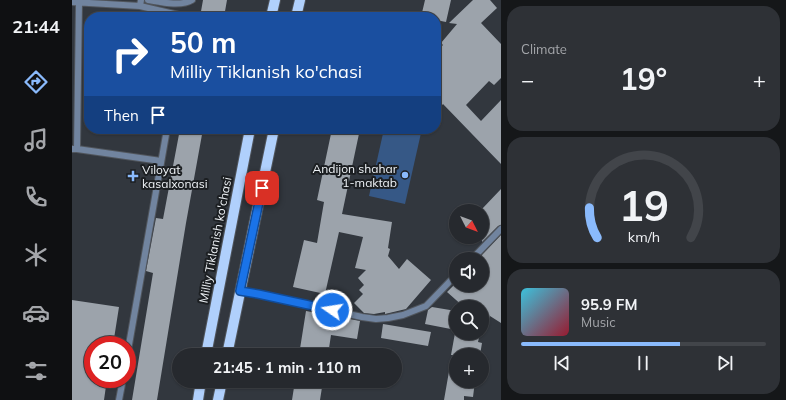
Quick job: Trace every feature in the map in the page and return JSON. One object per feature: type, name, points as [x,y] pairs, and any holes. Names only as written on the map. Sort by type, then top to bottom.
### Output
[{"type":"main road","points":[[272,12],[274,0]]},
{"type":"main road","points":[[297,12],[300,0]]},
{"type":"main road","name":"Milliy Tiklanish ko'chasi","points":[[207,348],[249,134]]},
{"type":"main road","points":[[228,348],[273,134]]},
{"type":"main road","points":[[198,400],[200,388]]},
{"type":"main road","points":[[218,400],[221,388]]},
{"type":"lane","points":[[148,0],[179,4],[190,2],[192,0]]},
{"type":"lane","points":[[72,2],[141,3],[171,12]]},
{"type":"lane","points":[[79,3],[74,149],[161,161]]},
{"type":"lane","points":[[130,336],[166,134]]},
{"type":"lane","points":[[479,252],[501,229]]},
{"type":"lane","points":[[240,291],[376,319],[403,315],[426,306],[449,282]]},
{"type":"lane","points":[[119,400],[121,388]]},
{"type":"shaded area","points":[[383,134],[421,134],[405,204],[369,196]]},
{"type":"building","points":[[203,0],[227,0],[225,12],[201,12]]},
{"type":"building","points":[[425,0],[451,0],[446,22],[441,21],[441,12],[422,12]]},
{"type":"building","points":[[473,0],[490,0],[497,8],[481,23],[501,44],[501,78],[494,85],[489,81],[466,105],[481,121],[501,100],[501,164],[443,104],[441,106],[441,47],[443,45],[441,43],[457,24],[449,23]]},
{"type":"building","points":[[179,134],[202,134],[157,400],[132,400],[134,388],[136,388],[136,376],[153,273],[146,271],[156,218],[163,219]]},
{"type":"building","points":[[331,134],[359,134],[342,214],[392,222],[388,256],[399,269],[407,259],[431,280],[406,309],[385,314],[385,312],[374,314],[364,313],[354,303],[363,294],[359,290],[364,285],[358,278],[366,270],[355,268],[363,237],[339,232],[325,294],[293,287],[304,240],[317,243],[324,202],[317,200]]},
{"type":"building","points":[[501,189],[501,225],[489,235],[489,204],[487,204]]},
{"type":"building","points":[[501,235],[501,323],[490,316],[489,319],[489,300],[456,300],[447,292],[449,290],[449,292],[489,292],[489,252],[485,252]]},
{"type":"building","points":[[72,300],[119,307],[114,336],[84,336],[84,388],[106,388],[104,400],[72,400]]},
{"type":"building","points":[[432,307],[449,310],[449,329],[425,324],[428,310]]},
{"type":"building","points":[[306,311],[360,321],[357,339],[331,335],[329,348],[300,348]]},
{"type":"building","points":[[383,324],[431,332],[428,346],[381,338]]},
{"type":"building","points":[[454,340],[478,340],[478,342],[482,343],[481,348],[452,348]]},
{"type":"building","points":[[449,371],[449,388],[474,388],[473,397],[464,396],[464,400],[444,400]]},
{"type":"building","points":[[294,388],[322,388],[320,400],[292,400]]},
{"type":"place","name":"Andijon shahar 1-maktab","points":[[405,175]]},
{"type":"place","name":"Viloyat kasalxonasi","points":[[133,176]]},
{"type":"route","points":[[262,188],[240,291],[332,310]]}]
